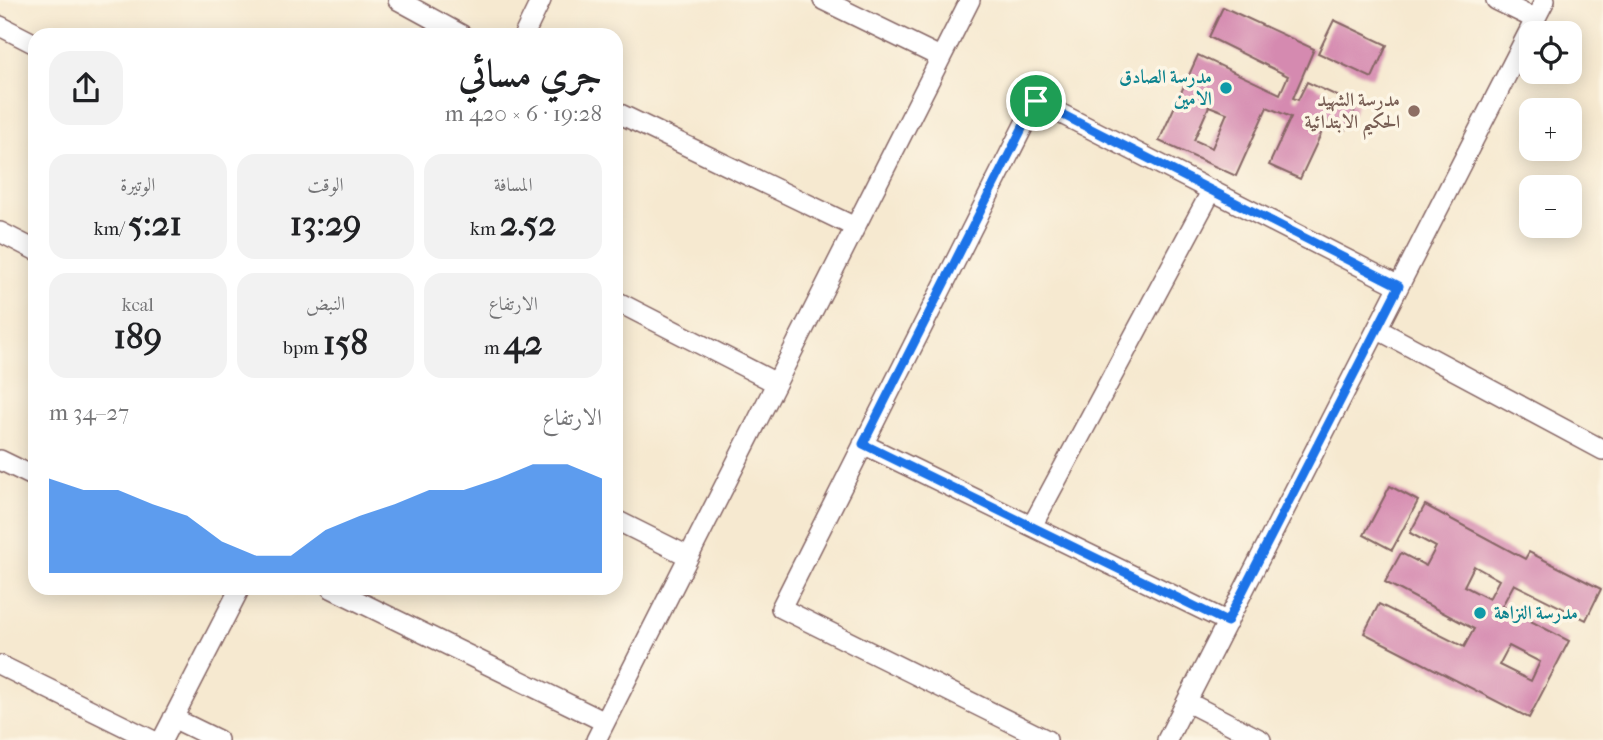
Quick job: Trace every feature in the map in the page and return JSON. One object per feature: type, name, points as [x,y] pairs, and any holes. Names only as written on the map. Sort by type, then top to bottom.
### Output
[{"type":"street","points":[[398,0],[449,28]]},
{"type":"street","points":[[527,28],[541,0]]},
{"type":"street","points":[[824,0],[940,57]]},
{"type":"street","points":[[596,740],[970,0]]},
{"type":"street","points":[[1496,0],[1535,19]]},
{"type":"street","points":[[1167,740],[1545,0]]},
{"type":"street","points":[[0,26],[28,40]]},
{"type":"street","points":[[1047,740],[781,608],[1036,101],[1399,286]]},
{"type":"street","points":[[623,115],[855,227]]},
{"type":"street","points":[[1032,526],[1212,190]]},
{"type":"street","points":[[0,232],[28,246]]},
{"type":"street","points":[[623,305],[776,383]]},
{"type":"street","points":[[1377,329],[1603,450]]},
{"type":"street","points":[[863,444],[1227,622]]},
{"type":"street","points":[[0,460],[28,474]]},
{"type":"street","points":[[623,524],[688,556]]},
{"type":"street","points":[[162,740],[236,595]]},
{"type":"street","points":[[345,595],[605,722]]},
{"type":"street","points":[[0,665],[152,740]]},
{"type":"street","points":[[1187,702],[1261,740]]},
{"type":"street","points":[[173,718],[218,740]]},
{"type":"building","name":"مدرسة الصادق الامين","points":[[1223,7],[1314,49],[1293,98],[1298,100],[1307,82],[1357,105],[1345,130],[1327,121],[1300,179],[1269,165],[1291,117],[1267,107],[1236,176],[1159,141],[1198,55],[1280,94],[1288,76],[1209,37]],"holes":[[[1209,106],[1227,113],[1212,148],[1194,140]]]},
{"type":"building","points":[[1334,20],[1387,45],[1372,78],[1318,53]]},
{"type":"building","points":[[1390,486],[1418,501],[1392,550],[1364,535]]},
{"type":"building","name":"مدرسة النزاهة","points":[[1425,505],[1525,559],[1529,552],[1601,589],[1586,620],[1514,584],[1502,606],[1569,641],[1529,718],[1364,633],[1379,604],[1464,647],[1474,629],[1385,582],[1401,553],[1426,566],[1436,547],[1410,533]],"holes":[[[1474,566],[1499,580],[1489,599],[1464,586]],[[1509,646],[1540,662],[1531,681],[1499,665]]]},
{"type":"place","name":"مدرسة الصادق الامين","points":[[1226,88]]},
{"type":"place","name":"مدرسة الشهيد الحكيم الابتدائية","points":[[1414,111]]},
{"type":"place","name":"مدرسة النزاهة","points":[[1480,613]]},
{"type":"route","points":[[1036,101],[1399,286],[1227,622],[863,444],[1036,101]]}]
